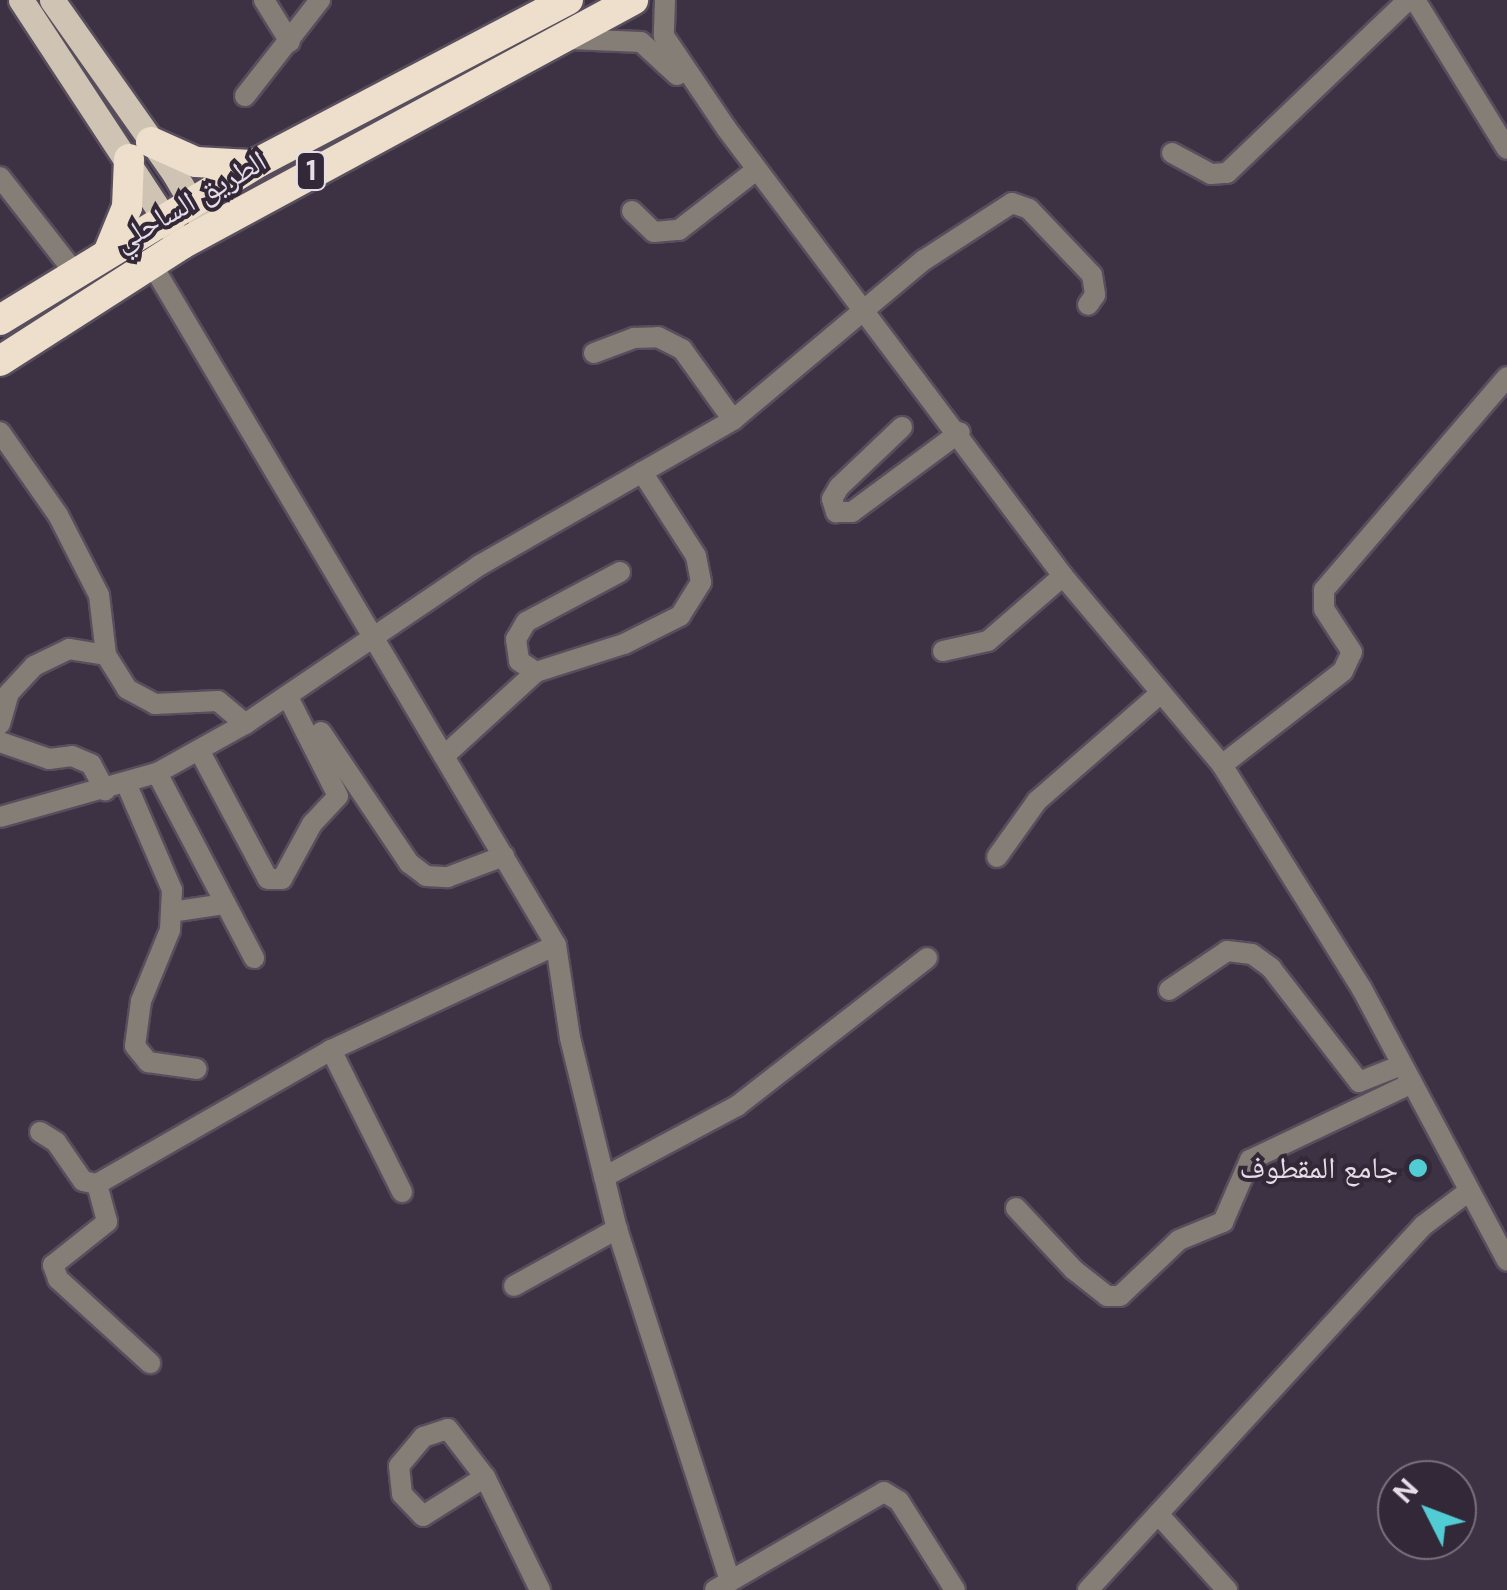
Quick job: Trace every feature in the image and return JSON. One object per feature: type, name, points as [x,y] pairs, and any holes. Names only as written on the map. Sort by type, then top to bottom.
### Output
[{"type":"highway","name":"الطريق الساحلي","points":[[0,320],[259,162],[568,0]]},
{"type":"highway","name":"الطريق الساحلي","points":[[0,361],[194,237],[633,0]]},
{"type":"highway","points":[[110,251],[127,208],[140,150],[212,165],[259,162]]},
{"type":"main road","points":[[21,0],[140,150]]},
{"type":"main road","points":[[52,0],[194,237]]},
{"type":"street","points":[[264,0],[290,42]]},
{"type":"street","points":[[245,96],[320,0]]},
{"type":"street","points":[[666,0],[664,36],[756,170],[960,432],[1064,576],[1222,765],[1407,1074],[1507,1261]]},
{"type":"street","points":[[1172,153],[1211,174],[1227,172],[1412,0],[1507,148]]},
{"type":"street","points":[[560,39],[642,42],[726,128]]},
{"type":"street","points":[[632,211],[654,232],[679,230],[756,170]]},
{"type":"street","points":[[0,177],[75,273]]},
{"type":"street","points":[[0,817],[156,773],[245,724],[372,635],[733,420],[864,306],[1012,203],[1030,209],[1092,275],[1094,295],[1088,304]]},
{"type":"street","points":[[151,263],[556,945],[570,1038],[617,1229],[723,1586],[884,1492],[899,1502],[955,1590]]},
{"type":"street","points":[[594,353],[634,338],[658,338],[682,348],[733,420]]},
{"type":"street","points":[[1222,765],[1343,671],[1352,652],[1324,609],[1324,590],[1507,376]]},
{"type":"street","points":[[902,427],[839,487],[832,500],[836,512],[852,512],[960,432]]},
{"type":"street","points":[[0,432],[58,515],[99,595],[106,655],[127,688],[154,704],[218,701],[245,724]]},
{"type":"street","points":[[444,756],[536,672],[624,644],[680,616],[701,582],[696,556],[642,472]]},
{"type":"street","points":[[536,672],[520,661],[516,639],[526,622],[620,572]]},
{"type":"street","points":[[943,651],[988,641],[1064,576]]},
{"type":"street","points":[[0,724],[9,693],[34,666],[69,649],[106,655]]},
{"type":"street","points":[[998,857],[1037,801],[1161,692]]},
{"type":"street","points":[[199,750],[268,879],[282,879],[312,824],[338,796],[288,697]]},
{"type":"street","points":[[321,732],[375,817],[426,876],[448,877],[504,856]]},
{"type":"street","points":[[0,742],[49,759],[72,756],[91,764],[104,790]]},
{"type":"street","points":[[156,773],[254,958]]},
{"type":"street","points":[[126,783],[172,890],[171,912],[141,1000],[135,1046],[148,1062],[197,1069]]},
{"type":"street","points":[[171,912],[225,904]]},
{"type":"street","points":[[40,1132],[56,1142],[83,1182],[98,1184],[332,1050],[556,945]]},
{"type":"street","points":[[1170,990],[1227,951],[1252,954],[1271,968],[1359,1082],[1407,1074]]},
{"type":"street","points":[[604,1177],[736,1106],[926,958]]},
{"type":"street","points":[[332,1050],[402,1192]]},
{"type":"street","points":[[1016,1208],[1074,1270],[1107,1296],[1120,1296],[1180,1240],[1223,1222],[1250,1160],[1407,1074]]},
{"type":"street","points":[[98,1184],[107,1222],[54,1265],[58,1279],[150,1363]]},
{"type":"street","points":[[1089,1589],[1424,1225],[1469,1191]]},
{"type":"street","points":[[514,1286],[617,1229]]},
{"type":"street","points":[[486,1477],[423,1516],[402,1494],[399,1466],[423,1436],[448,1429],[486,1477],[540,1590]]},
{"type":"street","points":[[1158,1514],[1228,1590]]},
{"type":"place","name":"جامع المقطوف","points":[[1418,1168]]}]
